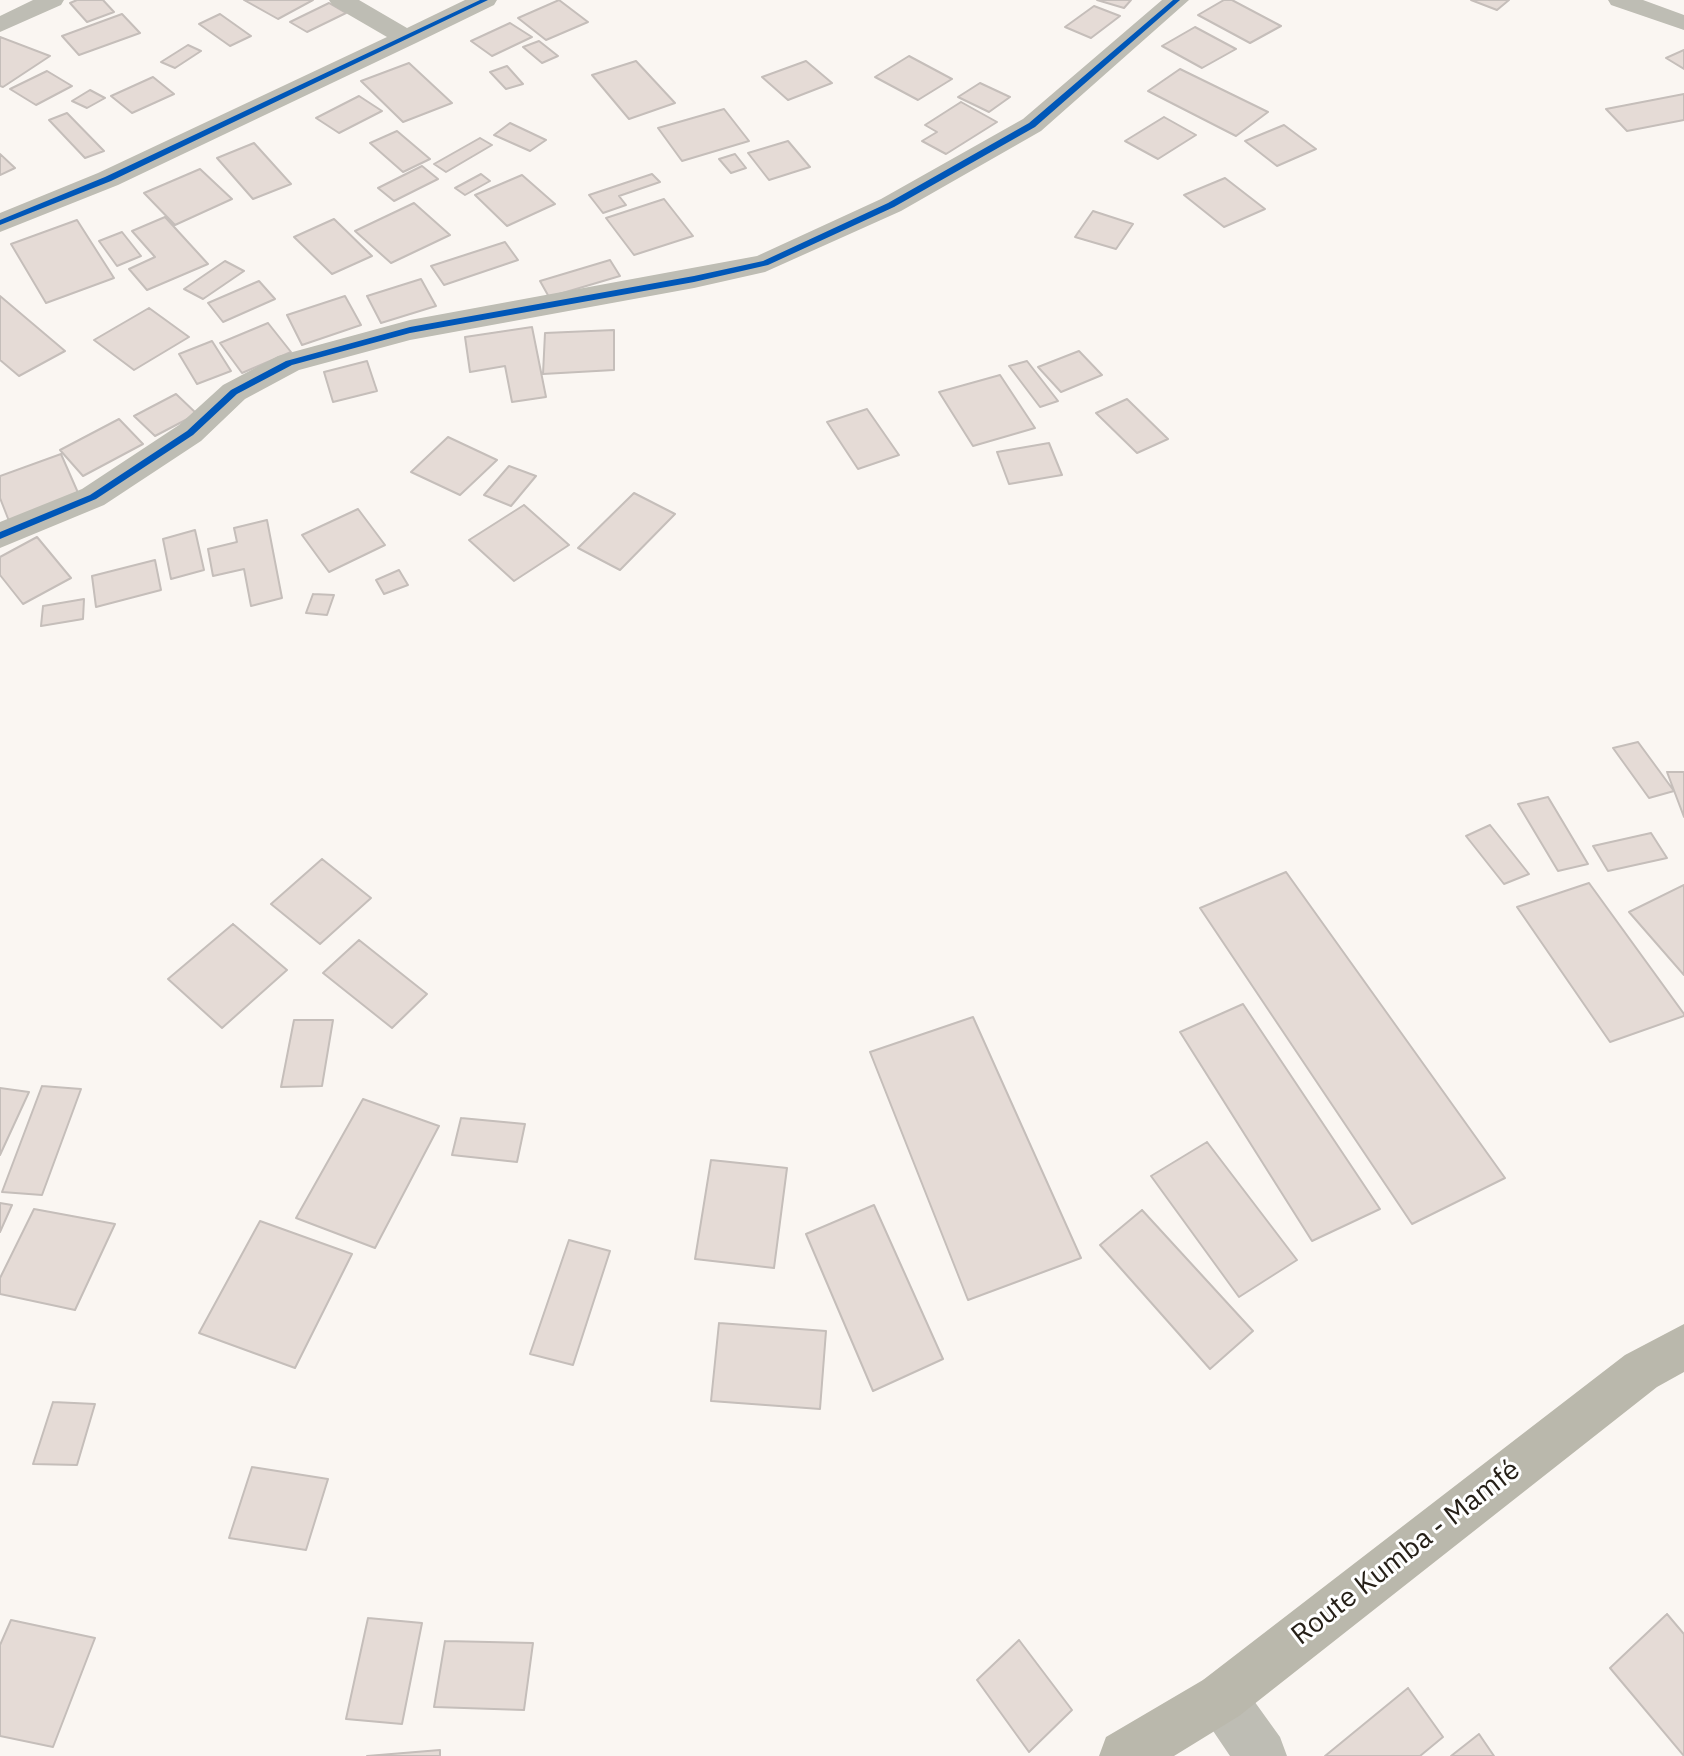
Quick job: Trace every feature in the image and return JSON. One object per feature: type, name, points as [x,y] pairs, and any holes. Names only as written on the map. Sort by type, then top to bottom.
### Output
[{"type":"highway","name":"Route Kumba - Mamfé","points":[[1125,1756],[1221,1698],[1641,1371],[1684,1347]]},
{"type":"street","points":[[0,25],[52,0]]},
{"type":"street","points":[[341,0],[407,38]]},
{"type":"street","points":[[0,223],[108,179],[485,0]]},
{"type":"street","points":[[0,536],[93,496],[191,433],[234,392],[289,363],[410,330],[694,279],[765,262],[891,205],[1032,125],[1177,0]]},
{"type":"street","points":[[1620,0],[1684,23]]},
{"type":"street","points":[[1221,1698],[1261,1756]]},
{"type":"building","points":[[77,0],[103,0],[114,12],[87,22],[70,3]]},
{"type":"building","points":[[244,0],[313,0],[278,19]]},
{"type":"building","points":[[559,0],[588,22],[546,40],[518,18]]},
{"type":"building","points":[[1097,0],[1131,0],[1124,8]]},
{"type":"building","points":[[1224,0],[1232,0],[1281,26],[1250,43],[1198,15]]},
{"type":"building","points":[[1471,0],[1509,0],[1497,10]]},
{"type":"building","points":[[329,3],[346,13],[307,32],[290,22]]},
{"type":"building","points":[[1094,6],[1120,16],[1091,38],[1065,27]]},
{"type":"building","points":[[122,14],[140,33],[79,55],[62,36]]},
{"type":"building","points":[[220,14],[251,36],[230,46],[199,24]]},
{"type":"building","points":[[510,23],[532,37],[492,56],[471,41]]},
{"type":"building","points":[[1195,27],[1236,49],[1202,68],[1162,46]]},
{"type":"building","points":[[0,37],[50,56],[3,87],[0,86]]},
{"type":"building","points":[[539,41],[558,56],[542,63],[523,47]]},
{"type":"building","points":[[188,45],[201,51],[175,68],[161,62]]},
{"type":"building","points":[[1684,50],[1684,69],[1666,58]]},
{"type":"building","points":[[909,56],[952,79],[918,100],[875,77]]},
{"type":"building","points":[[636,61],[675,103],[629,119],[592,75]]},
{"type":"building","points":[[806,61],[832,83],[788,100],[762,77]]},
{"type":"building","points":[[409,63],[452,103],[403,122],[361,81]]},
{"type":"building","points":[[507,66],[523,84],[506,89],[490,72]]},
{"type":"building","points":[[1180,69],[1268,112],[1236,136],[1148,91]]},
{"type":"building","points":[[47,71],[72,86],[36,105],[10,89]]},
{"type":"building","points":[[153,77],[174,94],[132,113],[111,96]]},
{"type":"building","points":[[980,83],[1010,97],[989,112],[958,97]]},
{"type":"building","points":[[90,90],[105,98],[87,108],[72,101]]},
{"type":"building","points":[[1684,94],[1684,120],[1627,131],[1606,109]]},
{"type":"building","points":[[359,96],[382,111],[339,133],[316,118]]},
{"type":"building","points":[[961,102],[997,122],[946,154],[922,141],[937,132],[925,125]]},
{"type":"building","points":[[724,109],[749,141],[682,161],[658,128]]},
{"type":"building","points":[[67,113],[104,151],[85,158],[49,120]]},
{"type":"building","points":[[1164,117],[1196,135],[1158,159],[1125,141]]},
{"type":"building","points":[[510,123],[546,140],[530,151],[494,135]]},
{"type":"building","points":[[1284,125],[1316,149],[1277,166],[1245,141]]},
{"type":"building","points":[[397,131],[430,159],[403,172],[370,143]]},
{"type":"building","points":[[480,138],[492,145],[446,172],[434,164]]},
{"type":"building","points":[[788,141],[810,167],[769,180],[748,153]]},
{"type":"building","points":[[254,143],[291,184],[253,199],[217,158]]},
{"type":"building","points":[[0,154],[15,168],[0,175]]},
{"type":"building","points":[[735,154],[746,168],[731,173],[719,159]]},
{"type":"building","points":[[422,166],[438,179],[394,201],[378,188]]},
{"type":"building","points":[[200,169],[232,199],[175,225],[144,193]]},
{"type":"building","points":[[481,174],[490,181],[465,195],[455,188]]},
{"type":"building","points":[[652,174],[660,182],[619,196],[626,205],[603,213],[589,195]]},
{"type":"building","points":[[522,175],[555,204],[507,226],[475,195]]},
{"type":"building","points":[[1225,178],[1265,209],[1224,227],[1184,195]]},
{"type":"building","points":[[664,199],[693,236],[634,255],[606,218]]},
{"type":"building","points":[[414,203],[450,235],[391,263],[355,231]]},
{"type":"building","points":[[1093,211],[1133,224],[1116,249],[1075,237]]},
{"type":"building","points":[[165,217],[208,264],[147,290],[129,269],[155,257],[132,231]]},
{"type":"building","points":[[334,219],[372,256],[332,274],[294,237]]},
{"type":"building","points":[[77,220],[114,278],[46,303],[11,244]]},
{"type":"building","points":[[122,232],[141,256],[117,266],[99,241]]},
{"type":"building","points":[[505,242],[518,260],[444,285],[431,266]]},
{"type":"building","points":[[610,260],[620,276],[549,297],[540,281]]},
{"type":"building","points":[[225,261],[244,271],[203,299],[184,289]]},
{"type":"building","points":[[421,279],[436,306],[381,323],[367,296]]},
{"type":"building","points":[[259,281],[275,299],[223,322],[208,303]]},
{"type":"building","points":[[0,296],[65,351],[19,376],[0,360]]},
{"type":"building","points":[[345,296],[361,325],[302,345],[287,315]]},
{"type":"building","points":[[149,308],[189,337],[134,370],[94,340]]},
{"type":"building","points":[[268,323],[291,352],[242,373],[220,343]]},
{"type":"building","points":[[532,327],[546,397],[512,402],[505,366],[470,372],[465,337]]},
{"type":"building","points":[[614,330],[614,370],[543,374],[545,333]]},
{"type":"building","points":[[212,341],[231,371],[197,384],[179,354]]},
{"type":"building","points":[[1079,351],[1102,375],[1061,392],[1038,367]]},
{"type":"building","points":[[367,361],[377,391],[333,402],[324,372]]},
{"type":"building","points":[[1027,361],[1058,401],[1040,407],[1009,366]]},
{"type":"building","points":[[1000,375],[1035,428],[973,446],[939,392]]},
{"type":"building","points":[[176,394],[197,414],[155,436],[134,416]]},
{"type":"building","points":[[1127,399],[1168,439],[1137,453],[1096,413]]},
{"type":"building","points":[[867,409],[899,455],[858,469],[827,422]]},
{"type":"building","points":[[119,419],[143,444],[83,476],[60,450]]},
{"type":"building","points":[[448,437],[497,460],[460,495],[411,472]]},
{"type":"building","points":[[1049,443],[1062,475],[1009,484],[997,452]]},
{"type":"building","points":[[61,454],[79,495],[9,521],[0,498],[0,476]]},
{"type":"building","points":[[509,466],[536,476],[511,506],[484,495]]},
{"type":"building","points":[[634,493],[675,514],[620,570],[578,548]]},
{"type":"building","points":[[524,505],[569,545],[514,581],[469,540]]},
{"type":"building","points":[[358,509],[385,545],[329,572],[302,535]]},
{"type":"building","points":[[267,520],[282,598],[251,606],[244,569],[213,576],[208,549],[237,542],[234,528]]},
{"type":"building","points":[[195,530],[204,570],[171,579],[163,539]]},
{"type":"building","points":[[37,537],[71,578],[23,604],[0,575],[0,557]]},
{"type":"building","points":[[155,560],[161,590],[96,607],[92,576]]},
{"type":"building","points":[[399,570],[408,585],[384,594],[376,580]]},
{"type":"building","points":[[313,594],[334,595],[327,615],[306,613]]},
{"type":"building","points":[[84,599],[83,619],[41,626],[43,606]]},
{"type":"building","points":[[1638,742],[1674,791],[1649,798],[1613,748]]},
{"type":"building","points":[[1667,772],[1684,772],[1684,817]]},
{"type":"building","points":[[1548,797],[1588,864],[1558,871],[1518,804]]},
{"type":"building","points":[[1490,825],[1529,874],[1504,884],[1466,836]]},
{"type":"building","points":[[1651,833],[1667,858],[1608,871],[1593,846]]},
{"type":"building","points":[[322,859],[371,898],[320,944],[271,904]]},
{"type":"building","points":[[1286,872],[1505,1178],[1412,1224],[1200,908]]},
{"type":"building","points":[[1589,883],[1684,1016],[1610,1042],[1517,907]]},
{"type":"building","points":[[1684,885],[1684,975],[1629,912]]},
{"type":"building","points":[[233,924],[287,970],[222,1028],[168,979]]},
{"type":"building","points":[[359,940],[427,994],[392,1028],[323,973]]},
{"type":"building","points":[[1243,1004],[1380,1209],[1312,1241],[1180,1032]]},
{"type":"building","points":[[973,1017],[1081,1258],[968,1300],[870,1052]]},
{"type":"building","points":[[294,1020],[333,1020],[322,1086],[281,1087]]},
{"type":"building","points":[[42,1086],[81,1089],[42,1195],[2,1192]]},
{"type":"building","points":[[0,1088],[29,1092],[0,1155]]},
{"type":"building","points":[[363,1099],[439,1126],[375,1248],[296,1218]]},
{"type":"building","points":[[461,1118],[525,1124],[517,1162],[452,1155]]},
{"type":"building","points":[[1207,1142],[1297,1260],[1239,1297],[1151,1176]]},
{"type":"building","points":[[711,1160],[787,1168],[774,1268],[695,1259]]},
{"type":"building","points":[[0,1203],[12,1205],[0,1232]]},
{"type":"building","points":[[874,1205],[943,1359],[873,1391],[806,1234]]},
{"type":"building","points":[[34,1209],[115,1224],[75,1310],[0,1294],[0,1278]]},
{"type":"building","points":[[1142,1210],[1253,1331],[1210,1369],[1100,1245]]},
{"type":"building","points":[[260,1221],[352,1254],[295,1368],[199,1333]]},
{"type":"building","points":[[569,1240],[610,1251],[573,1365],[530,1354]]},
{"type":"building","points":[[719,1323],[826,1331],[820,1409],[711,1401]]},
{"type":"building","points":[[53,1402],[95,1404],[77,1465],[33,1464]]},
{"type":"building","points":[[252,1467],[328,1479],[306,1550],[229,1538]]},
{"type":"building","points":[[1667,1614],[1684,1634],[1684,1756],[1610,1668]]},
{"type":"building","points":[[368,1618],[422,1623],[402,1724],[346,1719]]},
{"type":"building","points":[[11,1620],[95,1638],[53,1747],[0,1736],[0,1645]]},
{"type":"building","points":[[1019,1640],[1072,1710],[1029,1752],[977,1680]]},
{"type":"building","points":[[445,1641],[533,1643],[524,1710],[434,1707]]},
{"type":"building","points":[[1408,1688],[1443,1737],[1420,1756],[1325,1756]]},
{"type":"building","points":[[1479,1734],[1494,1756],[1451,1756]]},
{"type":"building","points":[[440,1750],[440,1756],[367,1756]]},
{"type":"cycle path","points":[[0,223],[108,179],[485,0]]},
{"type":"cycle path","points":[[0,536],[93,497],[190,433],[234,392],[289,363],[410,330],[694,279],[765,263],[891,205],[1032,125],[1177,0]]}]
